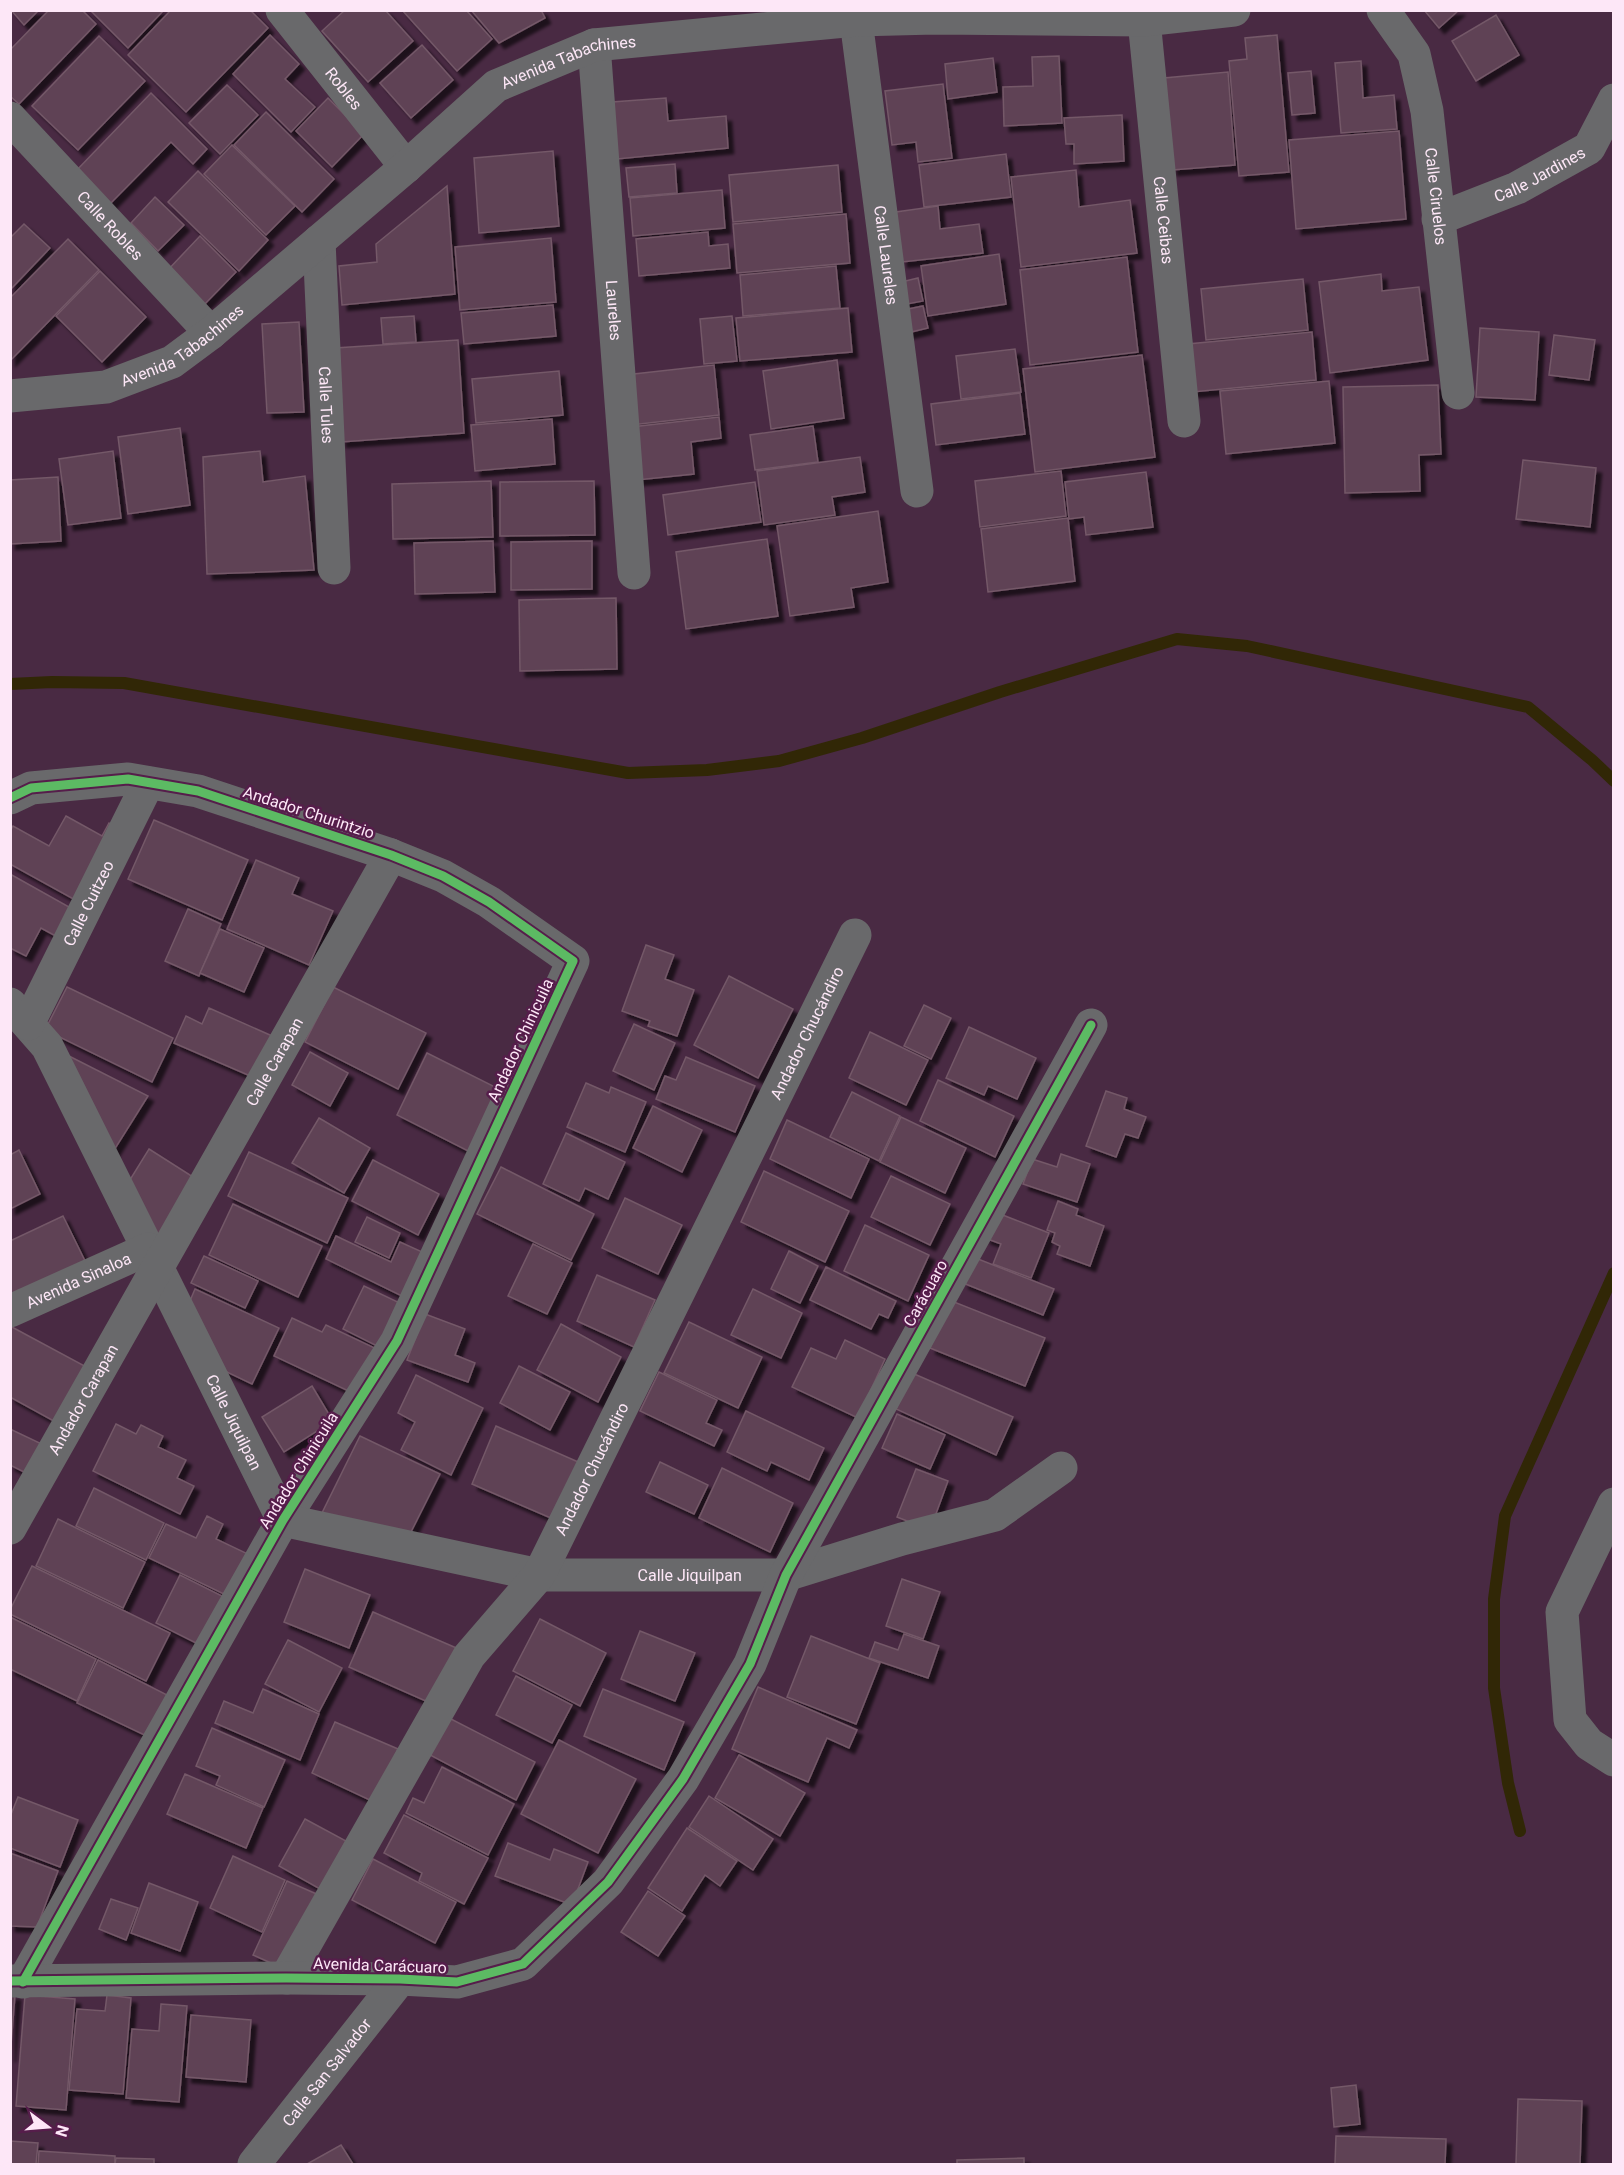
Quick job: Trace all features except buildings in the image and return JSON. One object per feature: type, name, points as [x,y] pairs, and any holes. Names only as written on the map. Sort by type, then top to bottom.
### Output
[{"type":"street","name":"Robles","points":[[282,10],[406,167]]},
{"type":"street","name":"Avenida Tabachines","points":[[10,396],[106,387],[172,362],[212,333],[406,167],[496,86],[594,45],[933,14],[1144,20],[1234,10]]},
{"type":"street","name":"Calle Ciruelos","points":[[1383,10],[1414,54],[1427,111],[1458,393]]},
{"type":"street","name":"Calle Laureles","points":[[856,20],[917,491]]},
{"type":"street","name":"Calle Ceibas","points":[[1144,20],[1184,421]]},
{"type":"street","name":"Laureles","points":[[594,45],[634,573]]},
{"type":"street","name":"Calle Jardines","points":[[1438,219],[1516,188],[1589,148],[1614,100]]},
{"type":"street","name":"Calle Robles","points":[[10,117],[212,333]]},
{"type":"street","name":"Calle Tules","points":[[319,241],[334,568]]},
{"type":"street","name":"Andador Churintzio","points":[[10,798],[31,788],[128,779],[198,791],[391,855],[443,876],[489,902],[573,961]]},
{"type":"street","name":"Calle Cuitzeo","points":[[19,1014],[148,783]]},
{"type":"street","name":"Calle Carapan","points":[[153,1259],[391,855]]},
{"type":"street","name":"Andador Chucándiro","points":[[286,1978],[469,1656],[539,1575],[855,935]]},
{"type":"street","name":"Andador Chinicuila","points":[[17,1981],[283,1520],[397,1341],[573,961]]},
{"type":"street","name":"Calle Jiquilpan","points":[[19,1014],[47,1046],[283,1520],[539,1575],[786,1575],[902,1539],[995,1515],[1061,1468]]},
{"type":"street","name":"Carácuaro","points":[[786,1575],[1091,1025]]},
{"type":"street","name":"Avenida Sinaloa","points":[[10,1311],[153,1259]]},
{"type":"street","name":"Andador Carapan","points":[[10,1528],[153,1259]]},
{"type":"street","points":[[1614,1504],[1562,1612],[1570,1720],[1588,1744],[1614,1760]]},
{"type":"street","name":"Avenida Carácuaro","points":[[17,1981],[286,1978],[457,1982],[523,1964],[608,1882],[683,1779],[745,1674],[786,1575]]},
{"type":"street","name":"Calle San Salvador","points":[[254,2164],[400,1979]]},
{"type":"waterway","points":[[10,684],[124,683],[628,773],[707,770],[779,761],[862,738],[1000,692],[1177,639],[1247,646],[1528,707],[1614,781]]},
{"type":"waterway","points":[[1520,1831],[1508,1783],[1494,1688],[1494,1599],[1505,1516],[1614,1273]]},
{"type":"cycle path","points":[[10,798],[31,788],[128,779],[198,791],[391,855],[443,876],[489,902],[573,961],[397,1341],[283,1520],[23,1982]]},
{"type":"cycle path","points":[[10,1981],[286,1978],[457,1982],[523,1964],[608,1882],[683,1779],[750,1664],[786,1575],[1091,1025]]}]
